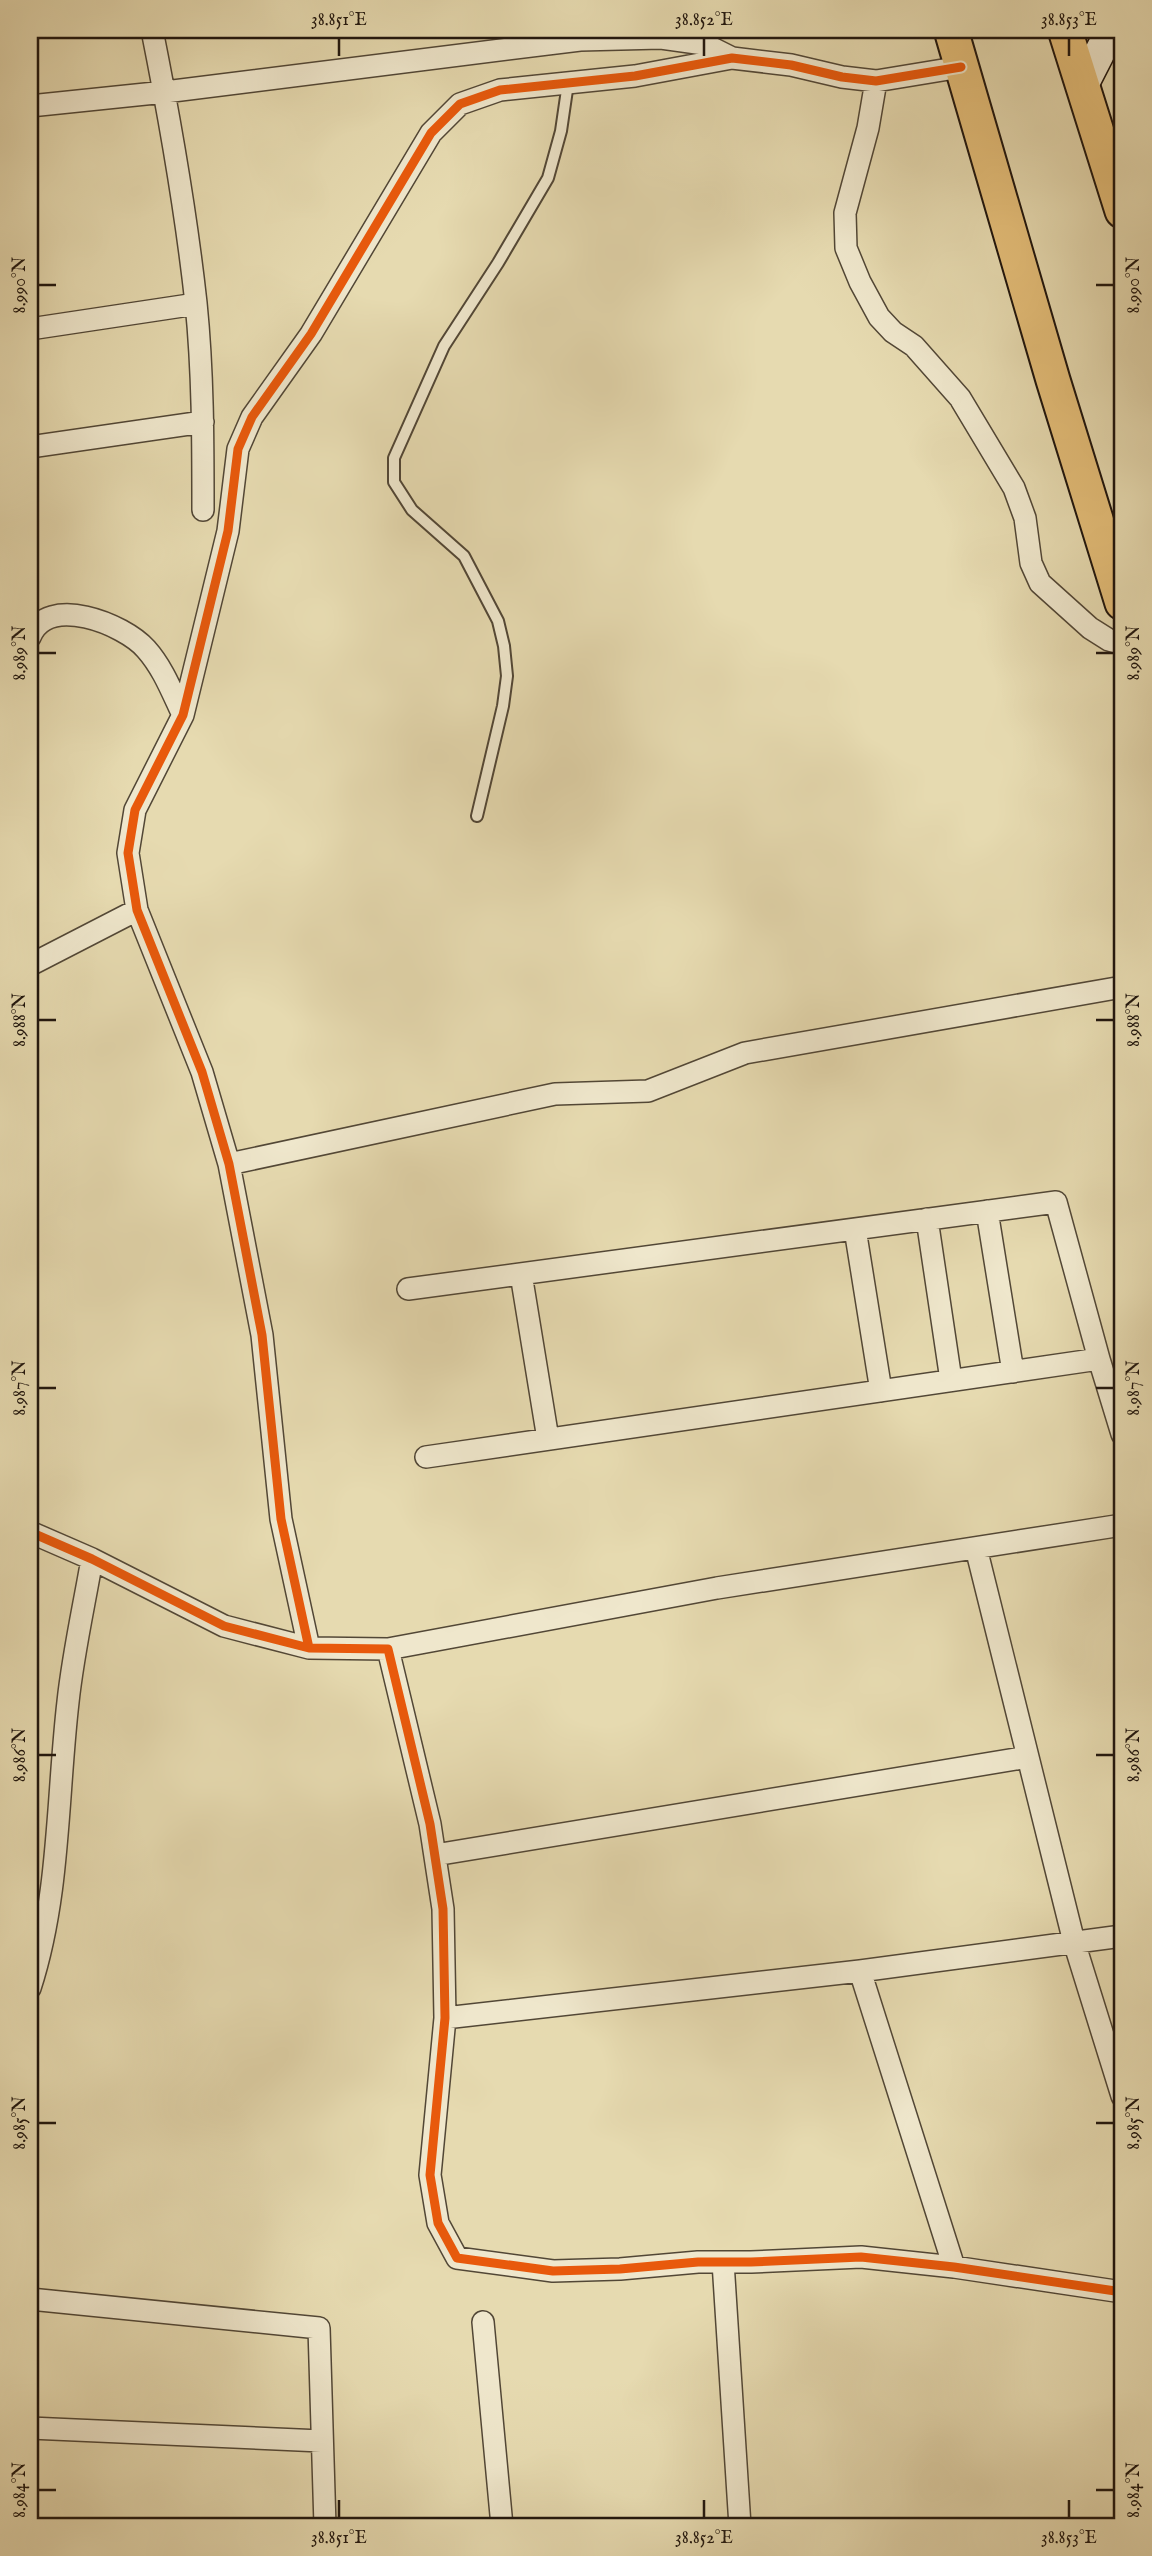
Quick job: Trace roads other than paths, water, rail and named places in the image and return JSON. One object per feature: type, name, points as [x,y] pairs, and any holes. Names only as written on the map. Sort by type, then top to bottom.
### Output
[{"type":"main road","points":[[951,30],[1053,380],[1122,603]]},
{"type":"main road","points":[[1066,30],[1122,211]]},
{"type":"main road","points":[[1083,87],[1104,44],[1116,30]]},
{"type":"street","points":[[152,30],[165,92],[196,304],[203,422],[203,510]]},
{"type":"street","points":[[30,106],[165,92],[578,35],[706,37],[732,58]]},
{"type":"street","points":[[309,1648],[281,1519],[261,1335],[229,1164],[202,1072],[136,910],[128,853],[135,810],[183,715],[228,531],[238,449],[252,417],[311,334],[431,133],[460,104],[500,90],[635,76],[732,58],[791,65],[842,77],[876,81],[961,67]]},
{"type":"street","points":[[876,81],[868,128],[845,213],[846,248],[860,282],[879,317],[893,332],[914,346],[960,398],[1014,488],[1026,518],[1031,563],[1040,583],[1090,628],[1109,640],[1122,644]]},
{"type":"street","points":[[30,329],[196,304]]},
{"type":"street","points":[[30,447],[203,422]]},
{"type":"street","points":[[31,632],[49,615],[67,614],[99,621],[128,635],[145,647],[162,670],[183,715]]},
{"type":"street","points":[[31,965],[136,910]]},
{"type":"street","points":[[229,1164],[555,1094],[648,1091],[744,1053],[1122,987]]},
{"type":"street","points":[[408,1289],[1056,1202],[1122,1434]]},
{"type":"street","points":[[987,1211],[1013,1372]]},
{"type":"street","points":[[927,1219],[951,1380]]},
{"type":"street","points":[[855,1229],[881,1391]]},
{"type":"street","points":[[521,1274],[548,1439]]},
{"type":"street","points":[[426,1457],[1099,1359]]},
{"type":"street","points":[[30,1532],[92,1559],[224,1626],[309,1648],[388,1650],[717,1588],[1122,1525]]},
{"type":"street","points":[[976,1548],[1074,1942],[1122,2096]]},
{"type":"street","points":[[30,1988],[40,1956],[52,1880],[68,1700],[92,1559]]},
{"type":"street","points":[[388,1650],[435,1854],[443,1909],[444,2018],[430,2175],[438,2224],[457,2258],[553,2271],[861,2257],[954,2267],[1122,2292]]},
{"type":"street","points":[[435,1854],[1028,1757]]},
{"type":"street","points":[[444,2018],[860,1971],[1122,1936]]},
{"type":"street","points":[[860,1971],[954,2267]]},
{"type":"street","points":[[723,2262],[740,2526]]},
{"type":"street","points":[[30,2299],[319,2328],[325,2526]]},
{"type":"street","points":[[483,2322],[502,2526]]},
{"type":"street","points":[[30,2428],[321,2441]]},
{"type":"lane","points":[[477,816],[508,676],[504,646],[498,621],[464,556],[412,510],[394,482],[394,458],[444,346],[498,263],[548,178],[561,131],[568,83]]}]
